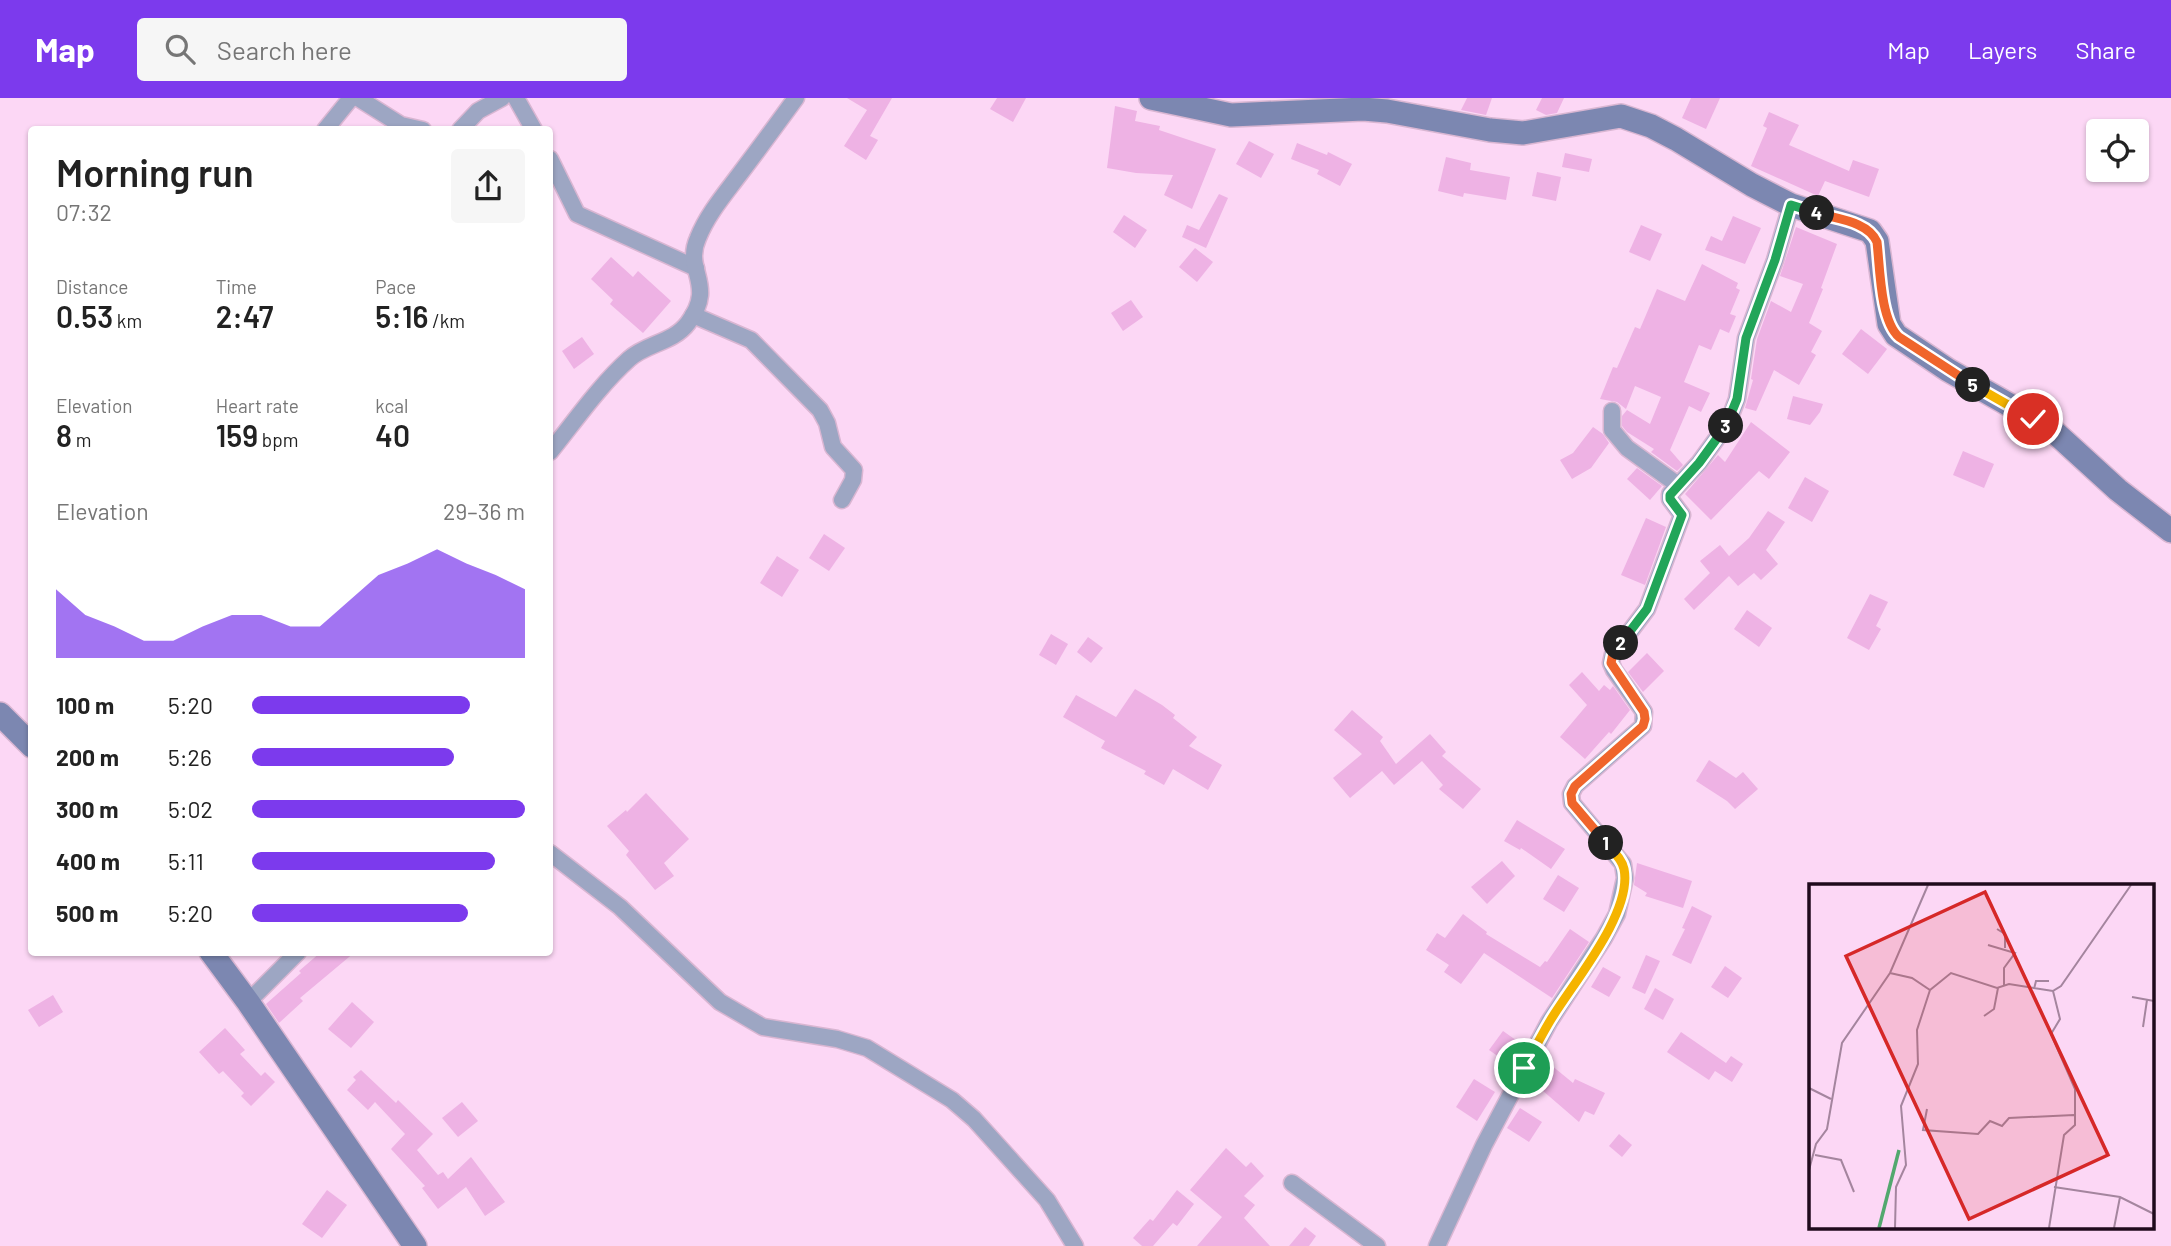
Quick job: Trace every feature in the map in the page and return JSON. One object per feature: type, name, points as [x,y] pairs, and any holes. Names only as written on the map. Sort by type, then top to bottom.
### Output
[{"type":"street","points":[[328,126],[351,98]]},
{"type":"street","points":[[358,98],[405,126]]},
{"type":"street","points":[[464,126],[478,111],[502,98]]},
{"type":"street","points":[[516,98],[532,126]]},
{"type":"street","points":[[553,448],[631,358],[678,333],[693,316],[701,288],[693,253],[702,230],[724,195],[796,98]]},
{"type":"street","points":[[1151,98],[1231,116],[1363,109],[1523,133],[1621,116],[1664,133],[1791,205],[1870,231],[1877,242],[1889,324],[1896,335],[1948,370],[2050,428],[2118,490],[2171,531]]},
{"type":"street","points":[[553,165],[577,214],[696,268]]},
{"type":"street","points":[[1437,1246],[1484,1145],[1549,1022],[1617,914],[1625,878],[1623,864],[1572,803],[1571,794],[1575,786],[1643,726],[1644,712],[1611,663],[1613,653],[1647,609],[1660,578],[1682,515],[1670,495],[1699,463],[1728,423],[1737,399],[1746,338],[1775,260],[1791,205]]},
{"type":"street","points":[[693,316],[751,340],[820,410],[827,423],[833,447],[854,470],[853,480],[842,500]]},
{"type":"street","points":[[1612,411],[1612,430],[1628,448],[1678,485]]},
{"type":"street","points":[[0,714],[28,742]]},
{"type":"street","points":[[553,855],[620,907],[711,995],[733,1011],[763,1027],[837,1039],[867,1048],[952,1100],[974,1119],[1047,1200],[1075,1246]]},
{"type":"street","points":[[214,956],[415,1246]]},
{"type":"street","points":[[248,1002],[294,956]]},
{"type":"street","points":[[1292,1183],[1377,1246]]},
{"type":"building","points":[[847,98],[892,98],[870,136],[878,140],[866,160],[844,146],[867,110]]},
{"type":"building","points":[[997,98],[1026,98],[1013,122],[990,109]]},
{"type":"building","points":[[1467,98],[1492,98],[1486,115],[1461,110]]},
{"type":"building","points":[[1542,98],[1564,98],[1557,113],[1546,115],[1536,110]]},
{"type":"building","points":[[1691,98],[1720,98],[1706,129],[1682,118]]},
{"type":"building","points":[[1115,106],[1137,111],[1135,121],[1160,126],[1159,130],[1216,149],[1192,209],[1164,195],[1173,175],[1107,168]]},
{"type":"building","points":[[1769,112],[1799,125],[1789,145],[1849,171],[1853,160],[1879,169],[1869,197],[1825,181],[1818,196],[1751,166],[1767,128],[1763,126]]},
{"type":"building","points":[[1249,141],[1274,154],[1261,178],[1236,164]]},
{"type":"building","points":[[1297,143],[1327,155],[1328,152],[1352,164],[1340,186],[1317,174],[1319,170],[1291,159]]},
{"type":"building","points":[[1565,153],[1592,159],[1589,172],[1562,167]]},
{"type":"building","points":[[1446,157],[1471,163],[1470,170],[1510,177],[1506,200],[1464,193],[1463,197],[1438,191]]},
{"type":"building","points":[[1537,172],[1561,177],[1556,201],[1532,196]]},
{"type":"building","points":[[1219,194],[1228,198],[1206,248],[1182,237],[1187,225],[1199,230]]},
{"type":"building","points":[[1124,215],[1147,230],[1135,248],[1113,232]]},
{"type":"building","points":[[1733,216],[1761,228],[1745,264],[1705,250],[1711,236],[1722,241]]},
{"type":"building","points":[[1641,225],[1662,234],[1650,261],[1629,252]]},
{"type":"building","points":[[1796,227],[1837,244],[1809,323],[1822,331],[1811,352],[1816,355],[1799,385],[1774,370],[1756,411],[1745,408],[1753,380],[1757,339],[1771,301],[1791,312],[1803,284],[1780,276]]},
{"type":"building","points":[[1195,248],[1213,262],[1197,282],[1179,267]]},
{"type":"building","points":[[611,257],[633,277],[638,271],[671,301],[643,333],[610,304],[613,300],[591,279]]},
{"type":"building","points":[[1702,264],[1738,283],[1736,288],[1740,290],[1730,314],[1736,316],[1729,333],[1720,329],[1711,350],[1699,345],[1684,382],[1710,393],[1701,412],[1689,406],[1670,450],[1683,465],[1677,471],[1651,452],[1654,449],[1622,426],[1622,416],[1627,410],[1650,424],[1661,397],[1635,386],[1626,409],[1617,402],[1600,399],[1613,367],[1617,368],[1635,327],[1640,329],[1657,289],[1685,301]]},
{"type":"building","points":[[1131,300],[1143,317],[1123,331],[1111,313]]},
{"type":"building","points":[[1861,329],[1887,349],[1868,374],[1842,354]]},
{"type":"building","points":[[582,337],[594,354],[574,369],[562,351]]},
{"type":"building","points":[[1793,396],[1823,404],[1810,425],[1787,419]]},
{"type":"building","points":[[1751,422],[1790,452],[1769,479],[1759,471],[1711,520],[1685,494],[1718,455],[1725,462]]},
{"type":"building","points":[[1593,427],[1603,434],[1609,443],[1591,468],[1572,479],[1560,460],[1573,453]]},
{"type":"building","points":[[1963,451],[1994,464],[1984,488],[1953,475]]},
{"type":"building","points":[[1637,468],[1662,486],[1650,500],[1627,479]]},
{"type":"building","points":[[1805,477],[1829,491],[1812,522],[1788,508]]},
{"type":"building","points":[[1768,511],[1785,522],[1766,550],[1778,564],[1761,580],[1754,573],[1738,586],[1729,576],[1694,610],[1684,599],[1710,573],[1700,561],[1720,545],[1729,556],[1749,538]]},
{"type":"building","points":[[1646,518],[1666,527],[1645,585],[1621,575]]},
{"type":"building","points":[[824,534],[845,548],[829,571],[809,558]]},
{"type":"building","points":[[777,556],[799,570],[782,597],[760,583]]},
{"type":"building","points":[[1870,594],[1888,602],[1876,626],[1881,629],[1869,650],[1847,638]]},
{"type":"building","points":[[1747,610],[1772,628],[1759,647],[1734,629]]},
{"type":"building","points":[[1051,634],[1068,644],[1056,665],[1039,655]]},
{"type":"building","points":[[1088,637],[1103,648],[1091,663],[1077,652]]},
{"type":"building","points":[[1647,653],[1664,671],[1643,692],[1628,672]]},
{"type":"building","points":[[1582,672],[1599,691],[1604,685],[1610,690],[1613,686],[1630,710],[1611,734],[1609,732],[1585,759],[1560,737],[1587,705],[1569,685]]},
{"type":"building","points":[[1135,689],[1175,715],[1173,718],[1197,737],[1189,746],[1222,765],[1208,790],[1173,769],[1164,785],[1144,774],[1146,771],[1101,748],[1105,741],[1063,717],[1076,695],[1116,717]]},
{"type":"building","points":[[1352,710],[1383,737],[1380,741],[1396,764],[1430,734],[1446,752],[1442,756],[1481,789],[1463,809],[1439,789],[1443,785],[1422,761],[1394,785],[1382,771],[1350,798],[1333,778],[1362,754],[1334,730]]},
{"type":"building","points":[[1709,760],[1736,778],[1743,772],[1758,789],[1735,809],[1696,781]]},
{"type":"building","points":[[646,793],[689,839],[664,863],[674,876],[655,890],[626,855],[629,851],[607,826],[626,810],[627,812]]},
{"type":"building","points":[[1517,820],[1565,849],[1551,869],[1521,848],[1520,850],[1504,841]]},
{"type":"building","points":[[1502,861],[1515,876],[1487,904],[1471,887]]},
{"type":"building","points":[[1637,863],[1692,881],[1683,908],[1645,896],[1647,893],[1634,885]]},
{"type":"building","points":[[1558,875],[1579,888],[1564,912],[1543,899]]},
{"type":"building","points":[[1692,906],[1712,916],[1691,964],[1672,955],[1685,929],[1682,928]]},
{"type":"building","points":[[1463,914],[1487,932],[1486,934],[1540,967],[1547,962],[1570,929],[1589,942],[1552,998],[1484,953],[1461,984],[1444,972],[1449,965],[1426,950],[1437,933],[1445,938]]},
{"type":"building","points":[[1646,955],[1660,961],[1645,994],[1632,988]]},
{"type":"building","points":[[316,956],[350,956],[300,998],[303,1001],[279,1023],[266,1004],[301,973],[299,971]]},
{"type":"building","points":[[1725,966],[1742,978],[1728,998],[1711,987]]},
{"type":"building","points":[[1603,967],[1621,977],[1609,997],[1591,987]]},
{"type":"building","points":[[1655,988],[1674,999],[1663,1020],[1644,1009]]},
{"type":"building","points":[[53,995],[63,1012],[39,1027],[28,1010]]},
{"type":"building","points":[[352,1002],[374,1022],[351,1048],[328,1029]]},
{"type":"building","points":[[225,1028],[245,1050],[240,1054],[261,1076],[265,1072],[275,1082],[251,1106],[241,1096],[244,1093],[223,1071],[219,1074],[199,1052]]},
{"type":"building","points":[[1503,1031],[1523,1045],[1509,1064],[1489,1050]]},
{"type":"building","points":[[1681,1032],[1726,1063],[1731,1056],[1743,1064],[1732,1082],[1715,1071],[1709,1080],[1667,1052]]},
{"type":"building","points":[[1551,1065],[1573,1083],[1575,1079],[1605,1093],[1594,1115],[1585,1111],[1579,1122],[1535,1084]]},
{"type":"building","points":[[361,1070],[396,1103],[398,1100],[433,1134],[417,1150],[438,1175],[443,1172],[448,1179],[471,1157],[505,1202],[485,1216],[466,1187],[438,1209],[422,1188],[425,1186],[391,1149],[405,1134],[375,1102],[368,1110],[347,1090],[356,1080],[353,1077]]},
{"type":"building","points":[[1474,1079],[1495,1092],[1477,1121],[1456,1107]]},
{"type":"building","points":[[462,1102],[478,1121],[458,1137],[442,1118]]},
{"type":"building","points":[[1520,1108],[1542,1122],[1529,1142],[1507,1128]]},
{"type":"building","points":[[1619,1134],[1632,1145],[1622,1157],[1609,1146]]},
{"type":"building","points":[[1226,1148],[1246,1167],[1251,1162],[1264,1176],[1244,1196],[1255,1205],[1244,1218],[1270,1246],[1197,1246],[1222,1217],[1190,1190]]},
{"type":"building","points":[[327,1190],[347,1205],[322,1238],[302,1224]]},
{"type":"building","points":[[1177,1190],[1194,1204],[1177,1226],[1173,1223],[1153,1246],[1142,1246],[1133,1238],[1150,1219],[1153,1221]]},
{"type":"building","points":[[1305,1227],[1316,1236],[1309,1246],[1289,1246]]},
{"type":"route","points":[[1524,1068],[1549,1022],[1617,914],[1625,878],[1623,864],[1572,803],[1571,794],[1575,786],[1643,726],[1644,712],[1614,670],[1611,663],[1613,653],[1647,609],[1672,545],[1682,515],[1670,495],[1699,463],[1728,423],[1737,399],[1742,350],[1775,260],[1791,205],[1870,231],[1877,242],[1889,324],[1896,335],[1948,370],[2033,419]]}]
